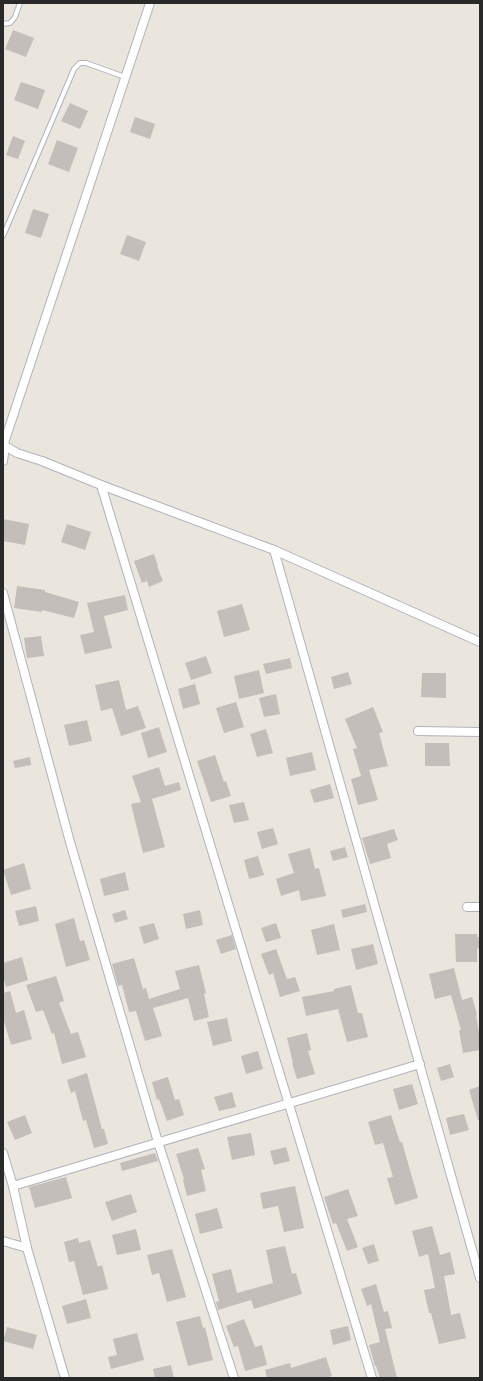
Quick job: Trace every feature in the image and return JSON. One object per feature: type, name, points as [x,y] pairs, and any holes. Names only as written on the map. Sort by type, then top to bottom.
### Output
[{"type":"street","points":[[3,461],[4,443],[150,3]]},
{"type":"street","points":[[5,446],[17,453],[42,461],[101,485],[274,550],[480,642]]},
{"type":"street","points":[[101,485],[372,1378]]},
{"type":"street","points":[[274,550],[480,1278]]},
{"type":"street","points":[[3,593],[70,842],[158,1142],[234,1378]]},
{"type":"street","points":[[418,731],[480,732]]},
{"type":"street","points":[[467,907],[480,907]]},
{"type":"street","points":[[13,1186],[420,1064]]},
{"type":"street","points":[[3,1153],[13,1186],[27,1248],[65,1378]]},
{"type":"street","points":[[3,1241],[27,1248]]},
{"type":"lane","points":[[3,24],[10,23],[15,17],[20,3]]},
{"type":"lane","points":[[3,236],[74,68],[80,63],[86,63],[126,77]]},
{"type":"building","points":[[13,30],[34,38],[26,57],[5,49]]},
{"type":"building","points":[[21,82],[45,90],[38,109],[14,100]]},
{"type":"building","points":[[70,103],[88,111],[80,129],[61,121]]},
{"type":"building","points":[[135,117],[155,124],[150,139],[130,132]]},
{"type":"building","points":[[13,136],[25,141],[18,159],[6,155]]},
{"type":"building","points":[[57,140],[78,148],[69,172],[48,164]]},
{"type":"building","points":[[33,209],[49,214],[41,238],[25,233]]},
{"type":"building","points":[[127,235],[146,242],[139,261],[120,254]]},
{"type":"building","points":[[3,519],[29,524],[25,545],[3,541]]},
{"type":"building","points":[[67,524],[91,532],[85,550],[61,542]]},
{"type":"building","points":[[154,554],[163,581],[149,587],[147,581],[142,583],[134,561]]},
{"type":"building","points":[[17,586],[45,590],[45,592],[79,602],[74,618],[42,610],[42,612],[14,608]]},
{"type":"building","points":[[125,595],[128,610],[104,616],[112,648],[85,654],[80,635],[94,632],[87,603]]},
{"type":"building","points":[[242,604],[250,630],[224,637],[217,611]]},
{"type":"building","points":[[41,636],[44,656],[27,658],[24,638]]},
{"type":"building","points":[[206,656],[212,673],[191,680],[185,663]]},
{"type":"building","points":[[290,658],[292,668],[266,674],[263,664]]},
{"type":"building","points":[[259,670],[264,693],[239,699],[234,676]]},
{"type":"building","points":[[348,672],[352,684],[334,689],[331,677]]},
{"type":"building","points":[[422,673],[446,673],[446,698],[421,697]]},
{"type":"building","points":[[119,680],[126,710],[138,706],[146,728],[121,736],[112,708],[101,711],[95,685]]},
{"type":"building","points":[[195,684],[200,704],[183,709],[178,689]]},
{"type":"building","points":[[276,694],[280,714],[264,717],[259,698]]},
{"type":"building","points":[[236,702],[244,727],[224,733],[216,708]]},
{"type":"building","points":[[373,707],[383,732],[379,733],[388,766],[369,770],[378,800],[358,805],[351,779],[361,776],[353,749],[357,748],[345,719]]},
{"type":"building","points":[[87,720],[92,741],[69,746],[64,725]]},
{"type":"building","points":[[159,727],[167,752],[148,758],[141,733]]},
{"type":"building","points":[[266,729],[273,753],[257,757],[250,734]]},
{"type":"building","points":[[425,743],[449,743],[450,766],[425,766]]},
{"type":"building","points":[[312,752],[316,770],[290,776],[286,758]]},
{"type":"building","points":[[215,755],[224,782],[226,781],[231,796],[211,802],[197,761]]},
{"type":"building","points":[[30,757],[31,765],[15,768],[13,761]]},
{"type":"building","points":[[159,767],[165,786],[179,782],[181,790],[152,799],[165,847],[143,853],[131,804],[141,802],[132,776]]},
{"type":"building","points":[[330,784],[334,798],[314,803],[310,790]]},
{"type":"building","points":[[244,802],[249,820],[234,823],[229,805]]},
{"type":"building","points":[[273,828],[278,844],[262,849],[257,832]]},
{"type":"building","points":[[394,829],[398,840],[387,844],[391,858],[370,864],[362,838]]},
{"type":"building","points":[[345,847],[348,857],[333,861],[330,851]]},
{"type":"building","points":[[310,848],[315,869],[319,868],[326,896],[301,901],[299,890],[281,896],[276,879],[294,873],[288,854]]},
{"type":"building","points":[[258,856],[264,875],[249,879],[244,860]]},
{"type":"building","points":[[24,863],[31,889],[11,895],[3,870]]},
{"type":"building","points":[[125,872],[129,890],[104,896],[100,879]]},
{"type":"building","points":[[365,904],[367,912],[343,918],[341,910]]},
{"type":"building","points":[[36,906],[39,921],[19,926],[15,911]]},
{"type":"building","points":[[125,910],[128,919],[115,923],[112,914]]},
{"type":"building","points":[[200,910],[203,925],[186,929],[183,914]]},
{"type":"building","points":[[74,918],[80,941],[84,940],[90,960],[66,967],[55,924]]},
{"type":"building","points":[[154,923],[159,939],[144,944],[139,927]]},
{"type":"building","points":[[276,923],[281,938],[266,942],[261,928]]},
{"type":"building","points":[[334,924],[340,950],[317,955],[311,930]]},
{"type":"building","points":[[455,934],[477,934],[477,937],[480,937],[480,949],[477,948],[477,962],[456,962]]},
{"type":"building","points":[[232,935],[236,949],[221,954],[216,940]]},
{"type":"building","points":[[373,944],[378,964],[356,970],[351,949]]},
{"type":"building","points":[[276,949],[287,979],[295,977],[300,991],[280,997],[273,973],[269,975],[261,954]]},
{"type":"building","points":[[22,957],[28,980],[6,987],[3,976],[3,963]]},
{"type":"building","points":[[134,958],[143,989],[146,988],[149,999],[180,989],[175,971],[199,965],[206,993],[204,994],[209,1017],[194,1021],[188,998],[153,1008],[162,1036],[145,1041],[136,1011],[129,1012],[122,985],[118,986],[112,964]]},
{"type":"building","points":[[454,968],[462,1000],[472,997],[477,1014],[480,1050],[463,1053],[459,1030],[461,1030],[451,995],[435,999],[429,974]]},
{"type":"building","points":[[56,976],[64,1001],[59,1003],[71,1034],[78,1032],[86,1057],[62,1064],[54,1033],[52,1034],[43,1010],[36,1012],[26,985]]},
{"type":"building","points":[[351,985],[358,1013],[362,1013],[368,1037],[347,1042],[338,1009],[306,1016],[302,997],[334,991],[334,989]]},
{"type":"building","points":[[10,991],[16,1013],[24,1010],[32,1039],[11,1045],[3,1018],[3,993]]},
{"type":"building","points":[[227,1018],[232,1041],[213,1046],[207,1022]]},
{"type":"building","points":[[307,1033],[311,1050],[308,1051],[315,1074],[297,1079],[287,1038]]},
{"type":"building","points":[[258,1051],[263,1069],[246,1074],[241,1056]]},
{"type":"building","points":[[450,1064],[454,1077],[441,1081],[437,1068]]},
{"type":"building","points":[[87,1073],[102,1129],[104,1129],[108,1144],[94,1148],[86,1120],[83,1121],[75,1091],[71,1093],[67,1080]]},
{"type":"building","points":[[168,1077],[175,1100],[179,1099],[184,1115],[167,1121],[159,1099],[157,1100],[152,1082]]},
{"type":"building","points":[[412,1084],[418,1104],[399,1110],[393,1089]]},
{"type":"building","points":[[480,1086],[480,1120],[478,1120],[469,1090]]},
{"type":"building","points":[[232,1092],[236,1107],[219,1111],[214,1097]]},
{"type":"building","points":[[464,1114],[469,1130],[450,1135],[446,1118]]},
{"type":"building","points":[[25,1115],[32,1133],[15,1140],[7,1122]]},
{"type":"building","points":[[391,1115],[400,1142],[402,1142],[418,1198],[395,1205],[387,1178],[393,1177],[383,1143],[375,1145],[368,1122]]},
{"type":"building","points":[[251,1133],[255,1155],[232,1160],[227,1137]]},
{"type":"building","points":[[286,1147],[290,1161],[274,1165],[270,1151]]},
{"type":"building","points":[[198,1148],[205,1169],[201,1170],[206,1191],[187,1196],[184,1179],[176,1154]]},
{"type":"building","points":[[155,1153],[158,1161],[122,1171],[120,1163]]},
{"type":"building","points":[[66,1177],[72,1198],[35,1208],[29,1187]]},
{"type":"building","points":[[295,1186],[304,1228],[284,1232],[278,1206],[263,1209],[260,1193]]},
{"type":"building","points":[[348,1189],[358,1216],[347,1219],[358,1247],[347,1251],[336,1223],[333,1224],[324,1197]]},
{"type":"building","points":[[131,1194],[137,1212],[112,1221],[105,1202]]},
{"type":"building","points":[[217,1208],[223,1228],[200,1234],[195,1214]]},
{"type":"building","points":[[432,1226],[440,1255],[450,1252],[455,1274],[444,1276],[451,1315],[460,1313],[466,1338],[439,1344],[431,1313],[429,1313],[424,1290],[435,1288],[428,1254],[419,1257],[412,1231]]},
{"type":"building","points":[[136,1229],[141,1250],[117,1255],[112,1235]]},
{"type":"building","points":[[78,1238],[79,1243],[90,1240],[98,1267],[102,1265],[108,1289],[83,1295],[74,1261],[69,1262],[64,1242]]},
{"type":"building","points":[[374,1244],[379,1261],[368,1264],[362,1248]]},
{"type":"building","points":[[285,1246],[292,1274],[296,1273],[302,1294],[254,1309],[251,1300],[218,1310],[216,1302],[219,1301],[212,1274],[231,1269],[237,1293],[273,1283],[266,1250]]},
{"type":"building","points":[[172,1249],[186,1297],[167,1302],[159,1273],[152,1275],[147,1255]]},
{"type":"building","points":[[376,1284],[384,1312],[388,1311],[392,1328],[385,1329],[397,1378],[380,1378],[369,1345],[380,1342],[371,1304],[367,1306],[361,1289]]},
{"type":"building","points":[[86,1299],[91,1318],[67,1324],[62,1306]]},
{"type":"building","points":[[200,1316],[203,1328],[205,1327],[213,1360],[188,1366],[176,1322]]},
{"type":"building","points":[[244,1319],[255,1347],[262,1345],[267,1365],[245,1371],[238,1346],[234,1347],[226,1326]]},
{"type":"building","points":[[348,1326],[351,1340],[333,1345],[330,1330]]},
{"type":"building","points":[[7,1327],[37,1335],[33,1349],[3,1341]]},
{"type":"building","points":[[137,1333],[144,1360],[111,1369],[108,1357],[117,1355],[113,1339]]},
{"type":"building","points":[[326,1357],[332,1376],[325,1378],[267,1378],[265,1370],[290,1363],[291,1368]]},
{"type":"building","points":[[171,1365],[174,1378],[155,1378],[153,1369]]}]
